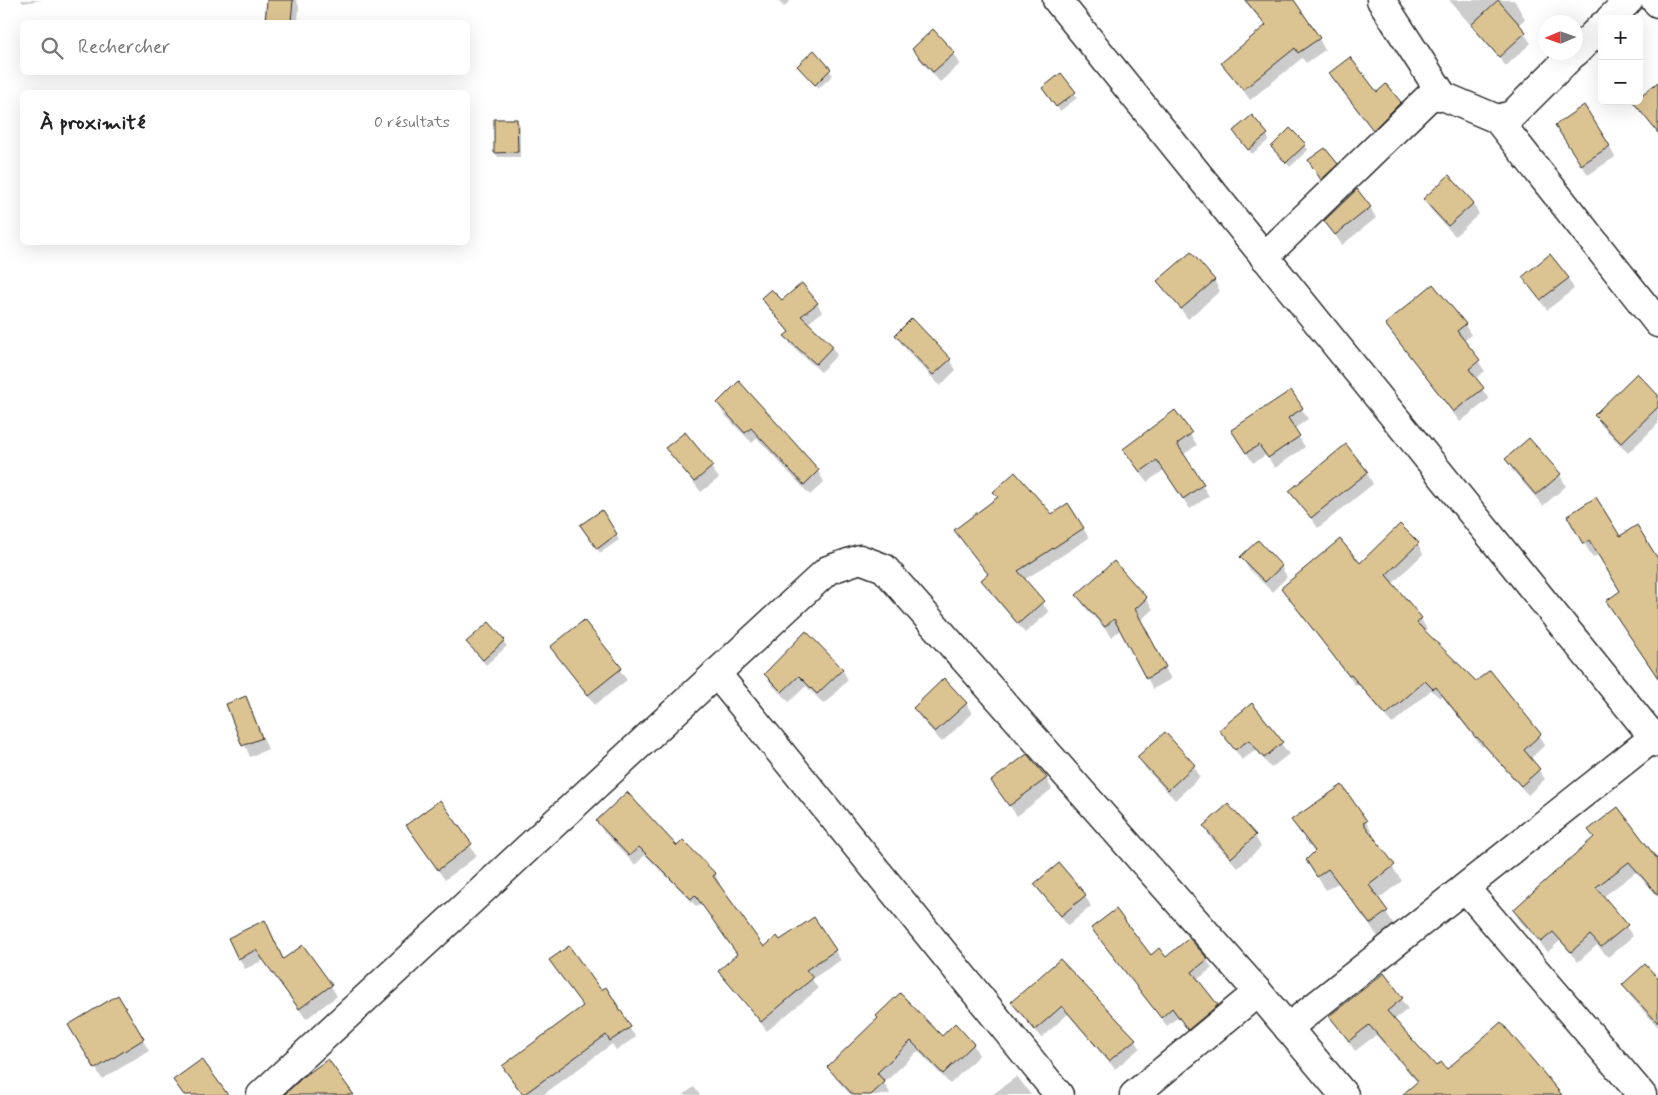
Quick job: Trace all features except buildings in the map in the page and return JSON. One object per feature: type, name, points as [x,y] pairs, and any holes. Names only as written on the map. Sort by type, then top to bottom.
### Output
[{"type":"street","points":[[1057,0],[1264,257],[1657,738],[1288,1028]]},
{"type":"street","points":[[1381,0],[1443,96]]},
{"type":"street","points":[[1614,15],[1629,0]]},
{"type":"street","points":[[1583,44],[1598,30]]},
{"type":"street","points":[[1497,119],[1512,115],[1567,60]]},
{"type":"street","points":[[1264,257],[1414,109],[1430,96],[1443,96],[1497,119],[1658,322]]},
{"type":"street","points":[[261,1095],[828,570],[860,559],[884,568],[1258,992],[1344,1095]]},
{"type":"street","points":[[716,673],[1059,1095]]},
{"type":"street","points":[[1465,888],[1642,1095]]},
{"type":"street","points":[[1134,1095],[1258,992]]}]
